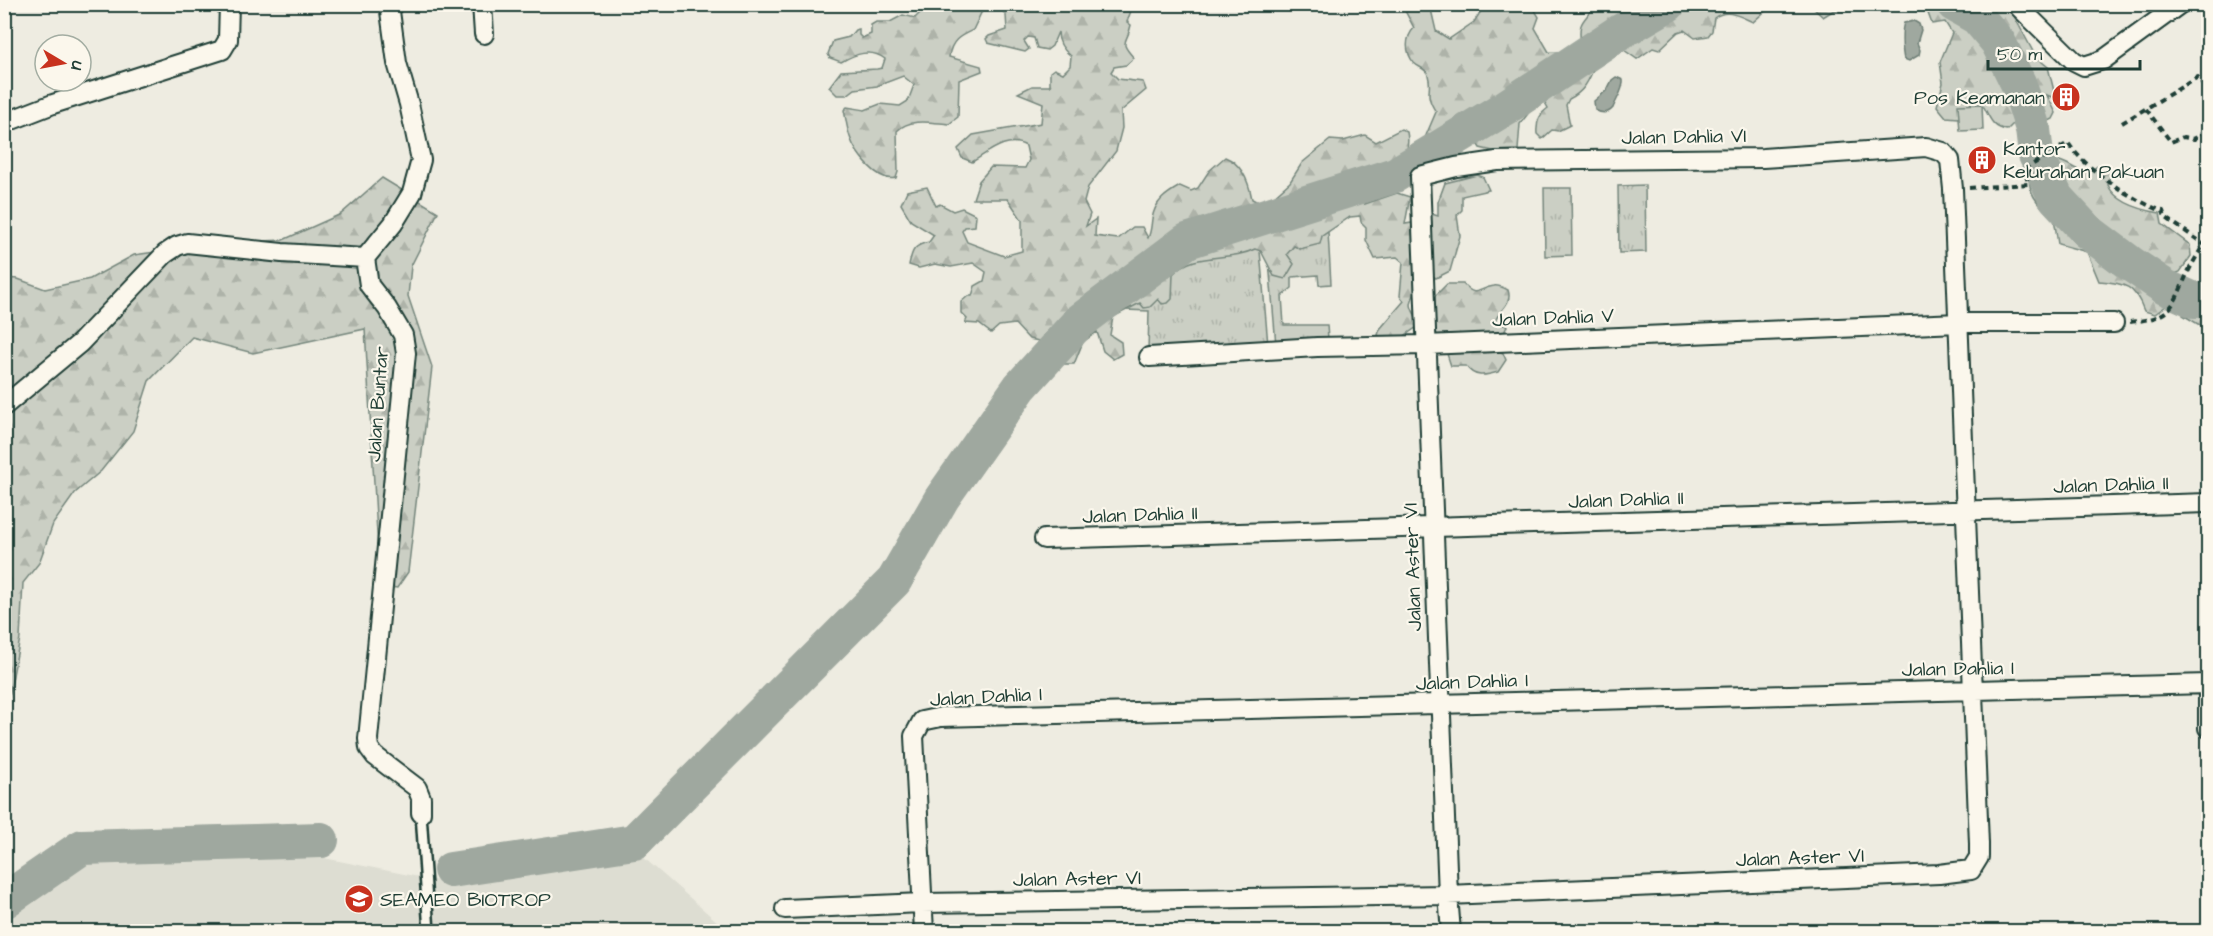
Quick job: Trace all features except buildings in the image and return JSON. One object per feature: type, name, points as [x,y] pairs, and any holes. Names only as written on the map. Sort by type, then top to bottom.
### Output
[{"type":"street","points":[[4,123],[53,104],[222,50],[228,40],[229,4]]},
{"type":"street","points":[[4,406],[80,343],[165,254],[177,246],[187,243],[282,253],[364,258],[393,224],[412,193],[421,160],[409,104],[397,63],[389,4]]},
{"type":"street","points":[[482,4],[484,34]]},
{"type":"street","points":[[2016,4],[2074,61],[2084,66],[2103,60],[2180,4]]},
{"type":"street","name":"Jalan Dahlia VI","points":[[1426,345],[1420,176],[1456,167],[1497,161],[1763,158],[1926,147],[1943,152],[1950,160],[1953,189],[1973,690]]},
{"type":"street","name":"Jalan Buntar","points":[[364,258],[369,285],[387,308],[403,335],[406,353],[368,739],[369,748],[375,756],[417,788],[421,798],[421,813]]},
{"type":"street","name":"Jalan Dahlia V","points":[[1149,357],[1317,347],[1426,345],[1959,324],[2114,323]]},
{"type":"street","name":"Jalan Aster VI","points":[[1426,345],[1448,895]]},
{"type":"street","name":"Jalan Dahlia II","points":[[1044,539],[2208,504]]},
{"type":"street","points":[[2208,684],[2208,728]]},
{"type":"street","name":"Jalan Dahlia I","points":[[922,903],[914,736],[922,721],[941,717],[2208,684]]},
{"type":"street","name":"Jalan Aster VI","points":[[785,909],[922,903],[1448,895],[1928,874],[1971,870],[1978,857],[1979,844],[1973,690]]},
{"type":"street","points":[[1448,895],[1451,932]]},
{"type":"street","points":[[922,903],[924,932]]},
{"type":"lane","points":[[421,813],[429,932]]},
{"type":"path","points":[[2122,123],[2198,77],[2208,92]]},
{"type":"path","points":[[2145,109],[2171,142],[2183,137],[2194,139],[2208,129]]},
{"type":"path","points":[[1953,189],[2028,184],[2025,169],[2068,143],[2077,155],[2128,195],[2163,211],[2165,217],[2208,247]]},
{"type":"path","points":[[2114,323],[2150,320],[2169,310],[2177,300],[2188,273],[2204,244]]},
{"type":"shaded area","points":[[1914,21],[1919,24],[1921,30],[1917,43],[1920,50],[1919,55],[1909,61],[1904,59],[1902,30],[1904,23]]},
{"type":"shaded area","points":[[1616,77],[1623,80],[1623,83],[1613,108],[1605,113],[1595,110],[1594,101],[1607,90]]},
{"type":"shaded area","name":"SEAMEO BIOTROP","points":[[636,851],[728,931],[5,932],[5,916],[82,857],[324,858],[449,883]]},
{"type":"green space","points":[[997,4],[1133,5],[1127,22],[1131,25],[1125,45],[1134,58],[1126,65],[1114,67],[1111,72],[1118,79],[1143,82],[1146,90],[1121,111],[1122,128],[1116,151],[1088,187],[1084,202],[1090,214],[1086,226],[1096,219],[1095,236],[1118,239],[1133,227],[1142,227],[1148,238],[1153,213],[1162,199],[1180,186],[1191,191],[1198,188],[1209,171],[1225,157],[1241,169],[1252,199],[1264,205],[1290,182],[1302,163],[1330,140],[1343,141],[1365,135],[1376,142],[1401,129],[1407,132],[1408,138],[1404,178],[1384,194],[1367,199],[1365,204],[1397,193],[1410,197],[1405,224],[1418,222],[1425,212],[1438,216],[1438,202],[1445,183],[1477,175],[1483,177],[1489,190],[1462,196],[1462,210],[1457,215],[1460,236],[1450,271],[1436,278],[1420,266],[1419,282],[1411,303],[1418,320],[1417,327],[1404,336],[1376,341],[1380,329],[1404,301],[1400,296],[1403,262],[1397,257],[1375,259],[1366,240],[1366,227],[1361,222],[1360,216],[1350,217],[1322,236],[1320,244],[1300,249],[1294,246],[1287,254],[1294,264],[1285,279],[1274,276],[1261,251],[1255,249],[1245,253],[1201,259],[1181,267],[1173,274],[1172,299],[1168,303],[1162,304],[1158,299],[1150,307],[1144,308],[1140,303],[1113,317],[1110,335],[1121,342],[1122,354],[1113,359],[1103,351],[1097,332],[1083,342],[1074,364],[1062,364],[1057,368],[1054,338],[1071,326],[1076,312],[1085,304],[1071,308],[1063,328],[1039,341],[1029,339],[1015,324],[999,326],[991,333],[979,324],[965,323],[967,319],[961,313],[961,302],[968,296],[972,296],[975,286],[984,281],[986,272],[973,263],[951,267],[935,264],[919,268],[909,265],[914,249],[929,242],[934,235],[911,221],[901,204],[907,191],[927,187],[936,206],[940,204],[953,211],[962,208],[976,215],[975,226],[965,227],[962,231],[967,242],[1004,256],[1022,251],[1022,220],[1008,199],[973,199],[979,181],[991,167],[1025,168],[1029,160],[1026,146],[1012,142],[998,146],[972,162],[962,158],[958,149],[973,135],[1041,123],[1043,103],[1018,93],[1032,86],[1050,86],[1050,72],[1054,69],[1063,73],[1070,66],[1071,56],[1062,46],[1058,32],[1052,46],[1047,50],[1037,48],[1034,38],[1028,37],[1024,41],[1029,49],[1025,52],[988,43],[986,39],[989,36],[1007,30],[1006,15]]},
{"type":"green space","points":[[935,5],[989,5],[982,11],[973,30],[954,43],[949,57],[981,66],[982,71],[959,80],[958,117],[949,124],[915,122],[897,131],[898,172],[896,178],[882,176],[868,165],[857,151],[849,134],[844,110],[847,107],[865,110],[880,104],[900,106],[908,101],[914,85],[903,76],[877,86],[855,89],[847,95],[837,95],[829,87],[841,71],[882,68],[885,59],[874,54],[863,53],[841,62],[830,58],[828,54],[833,41],[849,37],[855,30],[859,29],[859,35],[862,38],[871,34],[871,25],[876,22],[890,22],[903,15],[915,18],[925,8]]},
{"type":"green space","points":[[1402,5],[1430,5],[1436,31],[1449,39],[1474,22],[1483,8],[1482,5],[1532,5],[1539,17],[1535,28],[1549,52],[1562,52],[1581,44],[1581,25],[1595,5],[1772,5],[1753,22],[1733,14],[1719,15],[1714,18],[1712,31],[1708,36],[1695,38],[1684,30],[1678,32],[1659,50],[1653,48],[1637,59],[1621,48],[1610,51],[1597,63],[1585,86],[1569,99],[1566,105],[1570,125],[1558,131],[1552,130],[1542,139],[1537,134],[1538,123],[1542,113],[1548,108],[1544,101],[1537,102],[1520,124],[1518,150],[1493,151],[1480,148],[1471,134],[1465,135],[1444,161],[1439,156],[1437,145],[1425,147],[1424,140],[1436,112],[1429,96],[1427,73],[1414,63],[1409,54],[1408,41],[1414,28]]},
{"type":"green space","points":[[1810,5],[1885,5],[1879,12],[1860,7],[1847,11],[1834,10],[1823,17]]},
{"type":"green space","points":[[1925,5],[2008,5],[2036,57],[2048,67],[2056,99],[2047,95],[2056,113],[2053,119],[2033,129],[2022,120],[2016,121],[2007,130],[1995,125],[1984,107],[1971,103],[1959,118],[1946,117],[1937,106],[1943,83],[1940,62],[1952,33],[1945,22],[1932,24]]},
{"type":"green space","points":[[1982,104],[1983,130],[1960,131],[1958,105]]},
{"type":"green space","points":[[2050,158],[2085,172],[2100,164],[2107,165],[2110,176],[2108,185],[2117,197],[2138,208],[2160,213],[2162,224],[2190,245],[2191,256],[2180,272],[2172,275],[2157,273],[2154,284],[2170,295],[2173,301],[2155,314],[2144,311],[2136,295],[2128,287],[2099,281],[2087,252],[2058,244],[2054,218],[2034,197],[2029,178],[2030,170],[2043,159]]},
{"type":"green space","points":[[382,178],[438,212],[411,266],[408,296],[432,367],[408,572],[397,588],[383,586],[379,568],[365,329],[253,353],[192,337],[149,381],[133,431],[101,471],[75,493],[53,524],[39,563],[23,583],[20,638],[5,718],[5,278],[18,279],[45,289],[90,279],[134,255],[220,243],[283,240],[341,214]]},
{"type":"green space","points":[[1645,185],[1646,252],[1619,253],[1618,186]]},
{"type":"green space","points":[[1544,188],[1571,188],[1572,255],[1545,256]]},
{"type":"green space","points":[[1328,232],[1331,284],[1319,285],[1318,275],[1292,277],[1292,288],[1282,296],[1284,325],[1327,325],[1328,339],[1276,345],[1268,249]]},
{"type":"green space","points":[[1259,239],[1268,345],[1148,353],[1149,311],[1104,309],[1169,263]]},
{"type":"green space","points":[[1447,284],[1463,284],[1475,292],[1496,286],[1508,290],[1509,299],[1495,322],[1507,326],[1504,333],[1478,343],[1503,353],[1506,360],[1498,372],[1480,375],[1473,373],[1466,366],[1451,366],[1447,354],[1455,344],[1434,340],[1429,302]]},
{"type":"green space","points":[[2208,294],[2208,330],[2183,315],[2183,308]]},
{"type":"waterway","points":[[451,870],[634,842],[894,581],[942,498],[1020,387],[1079,322],[1187,241],[1395,175],[1505,108],[1615,35],[1668,4]]},
{"type":"waterway","points":[[1954,4],[1977,17],[1998,42],[2019,85],[2033,129],[2036,155],[2056,198],[2087,231],[2165,287],[2194,300],[2208,300]]},
{"type":"waterway","points":[[4,901],[82,847],[321,840]]},
{"type":"place","name":"Pos Keamanan","points":[[2066,97]]},
{"type":"place","name":"Kantor Kelurahan Pakuan","points":[[1982,160]]},
{"type":"place","name":"SEAMEO BIOTROP","points":[[359,899]]}]
